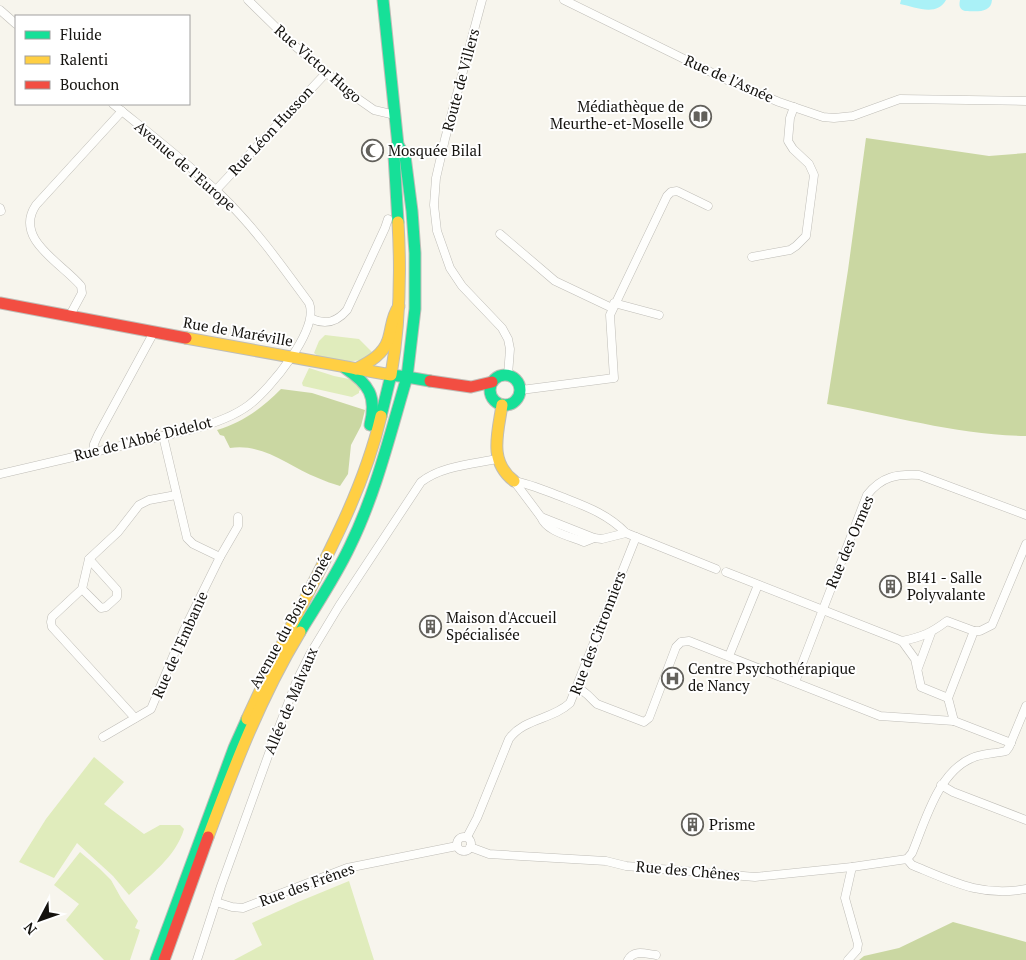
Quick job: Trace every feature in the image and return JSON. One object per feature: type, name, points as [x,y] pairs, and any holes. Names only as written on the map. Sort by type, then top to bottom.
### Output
[{"type":"main road","points":[[383,0],[398,145]]},
{"type":"main road","name":"Avenue du Bois Gronée","points":[[156,960],[234,748],[276,656],[336,536],[365,470],[377,433],[395,356],[401,303],[400,225],[394,157],[398,145]]},
{"type":"main road","name":"Avenue du Bois Gronée","points":[[164,960],[245,740],[287,652],[327,588],[353,538],[385,454],[407,377],[415,306],[416,268],[406,156],[398,145]]},
{"type":"main road","name":"Rue de Maréville","points":[[0,303],[391,376],[471,386],[492,382]]},
{"type":"main road","points":[[336,536],[335,525],[354,477],[372,420],[374,406],[369,388],[351,369],[379,355],[388,340],[392,315],[401,303]]},
{"type":"main road","points":[[508,375],[517,380],[521,390],[517,401],[502,406],[491,397],[490,391],[492,382],[499,376],[508,375]]},
{"type":"main road","name":"Rue de Maréville","points":[[471,386],[478,392],[491,397]]},
{"type":"main road","points":[[502,406],[497,459],[504,473],[514,481]]},
{"type":"street","name":"Rue Victor Hugo","points":[[248,0],[295,46],[370,108],[395,115]]},
{"type":"street","name":"Route de Villers","points":[[482,0],[436,178],[434,204],[437,232],[450,268],[462,286],[498,324],[508,339],[510,349],[508,375]]},
{"type":"street","name":"Rue de l'Asnée","points":[[564,0],[733,84],[823,117],[843,118],[863,113],[900,99],[1026,101]]},
{"type":"street","points":[[0,10],[15,23]]},
{"type":"street","name":"Rue Léon Husson","points":[[216,190],[326,73]]},
{"type":"street","name":"Avenue de l'Europe","points":[[114,105],[216,190],[241,216],[309,303],[312,310],[312,319]]},
{"type":"street","points":[[752,257],[790,250],[806,236],[813,171],[788,141],[790,118],[794,107]]},
{"type":"street","points":[[69,317],[82,293],[81,286],[34,240],[30,228],[30,218],[36,205],[122,111]]},
{"type":"street","points":[[521,390],[614,378],[609,324],[613,305],[667,196],[671,192],[677,191],[708,206]]},
{"type":"street","points":[[292,357],[312,319],[325,323],[330,322],[340,318],[347,310],[388,219]]},
{"type":"street","points":[[500,234],[555,281],[613,305],[659,314]]},
{"type":"street","points":[[93,452],[94,441],[154,332]]},
{"type":"street","name":"Rue de l'Abbé Didelot","points":[[0,474],[192,429],[221,420],[249,405],[275,379],[292,357]]},
{"type":"street","points":[[163,436],[187,538],[193,544],[220,557]]},
{"type":"street","name":"Allée de Malvaux","points":[[198,960],[216,902],[272,745],[297,680],[310,654],[339,606],[421,482],[429,476],[442,471],[497,459]]},
{"type":"street","name":"Rue des Ormes","points":[[795,682],[867,495],[875,484],[889,477],[919,474],[1026,515]]},
{"type":"street","points":[[514,481],[541,517],[594,538],[602,539],[626,533]]},
{"type":"street","points":[[514,481],[528,483],[595,510],[618,524],[626,533],[716,569]]},
{"type":"street","points":[[135,718],[52,627],[51,622],[52,617],[82,589],[90,559],[118,532],[139,505],[149,500],[176,495]]},
{"type":"street","name":"Rue de l'Embanie","points":[[103,737],[152,709],[179,642],[220,557],[238,526],[238,518]]},
{"type":"street","name":"Rue des Citronniers","points":[[467,837],[477,818],[509,739],[514,732],[525,724],[565,707],[570,703],[636,537]]},
{"type":"street","points":[[902,641],[932,633],[947,621],[974,632],[980,631],[992,624],[1026,544]]},
{"type":"street","points":[[82,589],[101,608],[106,608],[117,597],[117,590],[90,559]]},
{"type":"street","points":[[726,572],[902,641],[915,659],[921,687],[948,698]]},
{"type":"street","points":[[729,656],[758,585]]},
{"type":"street","points":[[954,721],[948,698],[974,632]]},
{"type":"street","points":[[918,668],[932,633]]},
{"type":"street","points":[[577,688],[586,692],[597,704],[644,722],[649,718],[678,645],[688,641],[880,716],[954,721],[1011,743]]},
{"type":"street","points":[[1026,706],[1006,751],[980,755],[962,763],[949,774],[941,785],[912,853],[907,859],[912,865],[969,888],[1008,892],[1026,889]]},
{"type":"street","points":[[941,785],[953,792],[1026,820]]},
{"type":"street","points":[[467,837],[470,840],[470,847],[463,851],[457,846],[459,838],[467,837]]},
{"type":"street","name":"Rue des Frênes","points":[[216,902],[243,908],[347,868],[457,846]]},
{"type":"street","name":"Rue des Chênes","points":[[470,847],[489,854],[606,861],[626,866],[755,877],[907,859]]},
{"type":"street","points":[[848,960],[857,950],[858,944],[845,898],[852,867]]},
{"type":"street","points":[[628,960],[629,957],[637,953],[656,955]]},
{"type":"green space","points":[[866,138],[989,156],[1026,153],[1026,436],[951,429],[827,404]]},
{"type":"green space","points":[[325,335],[359,339],[374,354],[354,361],[318,356],[314,353],[319,341]]},
{"type":"green space","points":[[309,368],[354,380],[362,389],[352,397],[303,386],[302,383]]},
{"type":"green space","points":[[281,389],[312,393],[365,410],[361,426],[351,445],[348,474],[340,486],[307,473],[265,452],[242,447],[230,448],[224,436],[220,435],[217,430],[236,423],[252,414]]},
{"type":"green space","points":[[94,757],[124,782],[104,804],[144,834],[160,825],[180,825],[184,829],[175,848],[168,857],[129,895],[113,876],[77,843],[54,878],[19,862],[46,819]]},
{"type":"green space","points":[[80,852],[111,880],[121,898],[138,921],[135,928],[140,930],[130,960],[104,960],[66,920],[79,904],[54,885]]},
{"type":"green space","points":[[349,881],[374,960],[234,960],[262,945],[252,923]]},
{"type":"green space","points":[[953,922],[1026,942],[1026,960],[859,960],[864,956],[899,948]]},
{"type":"water","points":[[901,0],[946,0],[937,8],[925,10],[900,4]]},
{"type":"water","points":[[960,0],[992,0],[989,8],[986,10],[965,11],[961,8]]},
{"type":"traffic: fast","points":[[383,0],[398,145],[394,155],[398,222]]},
{"type":"traffic: fast","points":[[398,145],[405,156],[415,253],[415,309],[407,377],[430,381]]},
{"type":"traffic: fast","points":[[345,368],[360,380],[369,392],[372,406],[370,425]]},
{"type":"traffic: fast","points":[[300,632],[339,568],[359,526],[382,463],[407,377],[391,375],[381,416]]},
{"type":"traffic: fast","points":[[505,375],[516,379],[520,390],[516,401],[505,405],[494,401],[490,390],[494,379],[505,375]]},
{"type":"traffic: fast","points":[[156,960],[234,748],[247,719]]},
{"type":"traffic: slow","points":[[186,338],[391,375],[399,299],[398,222]]},
{"type":"traffic: slow","points":[[356,369],[375,358],[383,350],[388,340],[393,318],[399,306]]},
{"type":"traffic: slow","points":[[502,405],[497,436],[498,456],[506,473],[514,481]]},
{"type":"traffic: slow","points":[[247,719],[279,650],[347,515],[366,466],[381,416]]},
{"type":"traffic: slow","points":[[208,837],[238,758],[273,681],[300,632]]},
{"type":"traffic: jam","points":[[0,303],[186,338]]},
{"type":"traffic: jam","points":[[430,381],[471,387],[492,382]]},
{"type":"traffic: jam","points":[[164,960],[208,837]]},
{"type":"place","name":"Médiathèque de Meurthe-et-Moselle","points":[[700,116]]},
{"type":"place","name":"Mosquée Bilal","points":[[372,151]]},
{"type":"place","name":"BI41 - Salle Polyvalante","points":[[891,587]]},
{"type":"place","name":"Maison d'Accueil Spécialisée","points":[[430,627]]},
{"type":"place","name":"Centre Psychothérapique de Nancy","points":[[672,678]]},
{"type":"place","name":"Prisme","points":[[693,825]]}]
